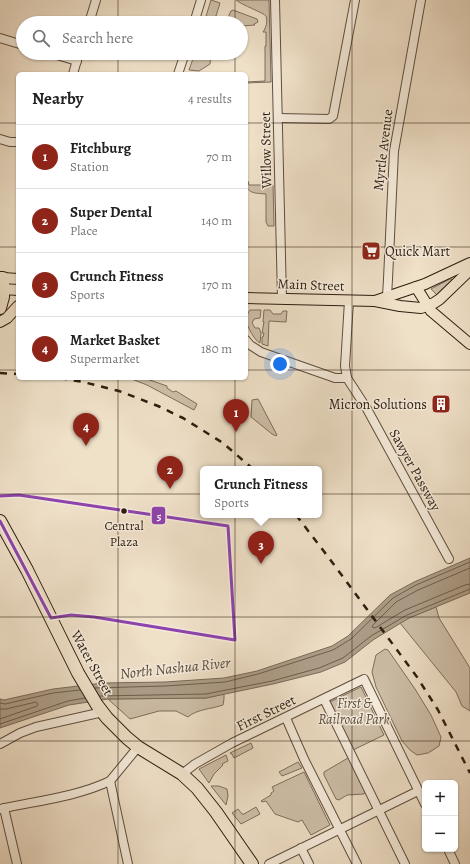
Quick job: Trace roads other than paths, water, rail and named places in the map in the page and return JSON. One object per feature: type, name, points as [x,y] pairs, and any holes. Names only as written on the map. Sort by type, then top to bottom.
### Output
[{"type":"highway","points":[[0,308],[2,302],[2,284]]},
{"type":"highway","name":"Water Street","points":[[0,521],[27,570],[78,673],[100,709],[124,735],[138,747],[182,774],[197,788],[216,812],[252,864]]},
{"type":"main road","name":"Main Street","points":[[248,298],[349,301],[388,300],[470,263]]},
{"type":"main road","points":[[388,300],[414,308],[427,306],[440,299],[470,270]]},
{"type":"main road","points":[[2,284],[16,280]]},
{"type":"main road","points":[[2,284],[16,289]]},
{"type":"main road","points":[[416,287],[427,306],[436,316],[470,344]]},
{"type":"main road","points":[[0,322],[7,318],[16,308]]},
{"type":"street","points":[[91,16],[96,0]]},
{"type":"street","points":[[196,16],[201,0]]},
{"type":"street","name":"Willow Street","points":[[275,0],[282,299]]},
{"type":"street","points":[[278,118],[328,119],[333,116],[355,0]]},
{"type":"street","name":"Myrtle Avenue","points":[[388,300],[394,151],[421,0]]},
{"type":"street","points":[[0,38],[16,43]]},
{"type":"street","points":[[74,60],[77,61],[74,72]]},
{"type":"street","points":[[179,72],[183,60]]},
{"type":"street","points":[[0,139],[16,142]]},
{"type":"street","name":"Sawyer Passway","points":[[349,301],[345,366],[347,378],[367,408],[449,559]]},
{"type":"street","points":[[248,342],[261,352],[335,378],[347,378]]},
{"type":"street","name":"First Street","points":[[182,774],[195,764],[232,743],[364,679],[418,791]]},
{"type":"street","points":[[324,699],[405,864]]},
{"type":"street","points":[[0,744],[36,727],[100,709]]},
{"type":"street","points":[[286,718],[304,759],[357,864]]},
{"type":"street","points":[[17,864],[2,809],[78,792],[110,781],[138,747]]},
{"type":"street","points":[[110,781],[128,864]]},
{"type":"street","points":[[269,864],[418,791],[422,798]]},
{"type":"street","points":[[301,848],[309,864]]},
{"type":"street","points":[[449,852],[455,864]]},
{"type":"water","points":[[470,558],[470,593],[409,618],[373,640],[345,662],[321,672],[206,698],[108,699],[69,705],[0,728],[0,699],[4,700],[53,689],[103,683],[165,682],[224,678],[257,671],[332,646],[348,636],[390,595],[414,582]]},
{"type":"railway","points":[[0,373],[16,374]]},
{"type":"railway","points":[[72,380],[119,391],[158,406],[183,418],[223,443],[250,466]]},
{"type":"railway","points":[[298,518],[417,677],[438,710],[470,773]]},
{"type":"place","name":"Quick Mart","points":[[371,251]]},
{"type":"place","name":"Micron Solutions","points":[[441,404]]},
{"type":"place","name":"Fitchburg","points":[[236,432]]},
{"type":"place","name":"Market Basket","points":[[86,446]]},
{"type":"place","name":"Super Dental","points":[[170,489]]},
{"type":"place","name":"Central Plaza","points":[[124,511]]},
{"type":"place","name":"Crunch Fitness","points":[[261,564]]},
{"type":"water label","name":"North Nashua River","points":[[175,668]]},
{"type":"park label","name":"First & Railroad Park","points":[[354,712]]}]
